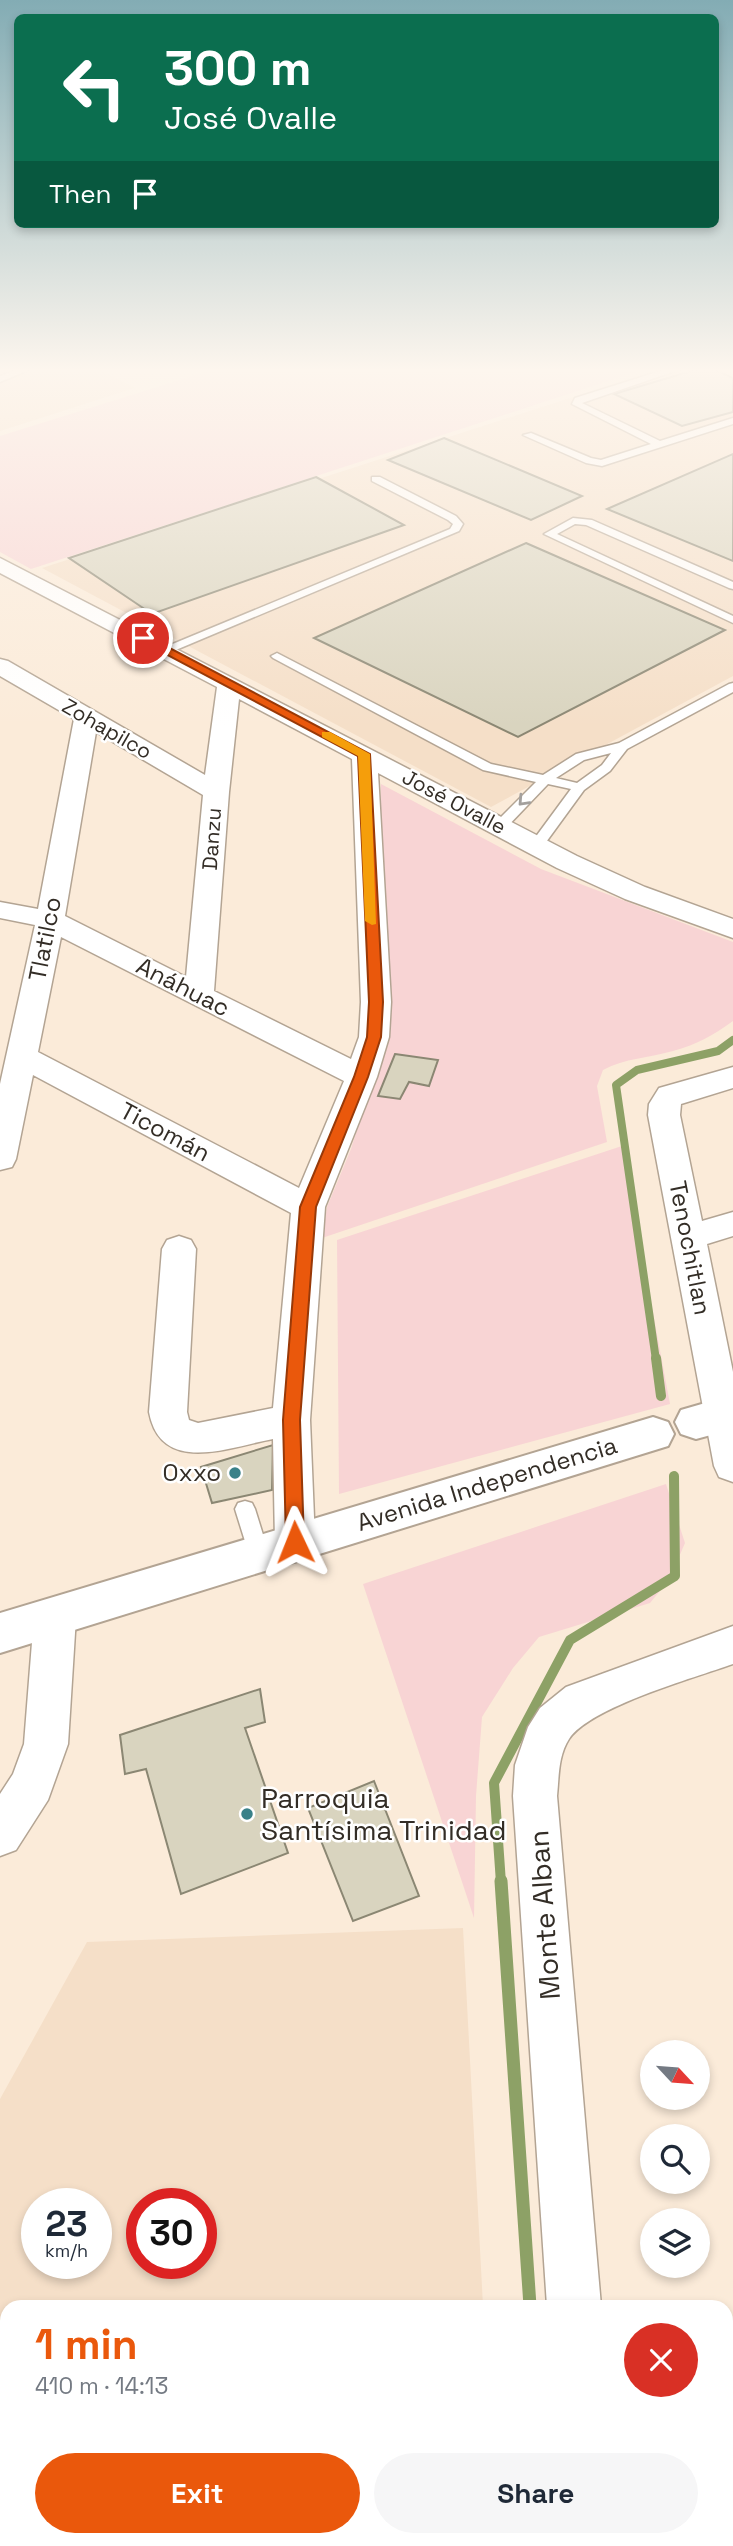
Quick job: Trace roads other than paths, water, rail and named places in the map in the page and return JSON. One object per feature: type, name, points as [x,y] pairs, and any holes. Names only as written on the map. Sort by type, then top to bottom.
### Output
[{"type":"street","name":"José Ovalle","points":[[0,564],[536,846],[635,893],[733,929]]},
{"type":"street","name":"Zohapilco","points":[[0,666],[216,792]]},
{"type":"street","name":"Danzu","points":[[199,995],[216,792],[229,684]]},
{"type":"street","name":"Tlatilco","points":[[0,1159],[50,920],[67,812],[86,718]]},
{"type":"street","points":[[277,1548],[291,1420],[308,1207],[361,1077],[374,1037],[376,1002],[364,754]]},
{"type":"street","name":"Anáhuac","points":[[0,910],[50,920],[361,1077]]},
{"type":"street","name":"Ticomán","points":[[21,1056],[308,1207]]},
{"type":"street","name":"Tenochitlan","points":[[733,1077],[670,1096],[665,1104],[664,1115],[688,1237],[717,1416],[733,1466]]},
{"type":"street","points":[[688,1237],[733,1224]]},
{"type":"street","points":[[179,1249],[168,1412],[175,1433],[186,1438],[198,1438],[291,1420]]},
{"type":"street","name":"Avenida Independencia","points":[[0,1633],[717,1416]]},
{"type":"street","points":[[0,1834],[32,1785],[46,1744],[55,1617]]},
{"type":"street","name":"Monte Alban","points":[[574,2300],[535,1796],[537,1765],[544,1741],[555,1722],[580,1701],[733,1645]]},
{"type":"lane","points":[[167,650],[454,531],[458,524],[452,518],[393,488]]},
{"type":"lane","points":[[733,586],[583,521],[573,522],[549,534],[733,620]]},
{"type":"lane","points":[[277,656],[487,767],[579,786]]},
{"type":"lane","points":[[500,826],[547,778],[580,757],[623,746],[733,687]]},
{"type":"lane","points":[[536,846],[579,786],[606,768],[623,746]]},
{"type":"lane","points":[[244,1509],[277,1548]]},
{"type":"waterway","points":[[656,1360],[616,1085],[637,1070],[718,1051],[733,1040]]},
{"type":"waterway","points":[[656,1358],[661,1396]]},
{"type":"waterway","points":[[501,1883],[494,1783],[570,1640],[675,1576],[674,1476]]},
{"type":"waterway","points":[[501,1881],[530,2300]]},
{"type":"place","name":"Oxxo","points":[[235,1473]]},
{"type":"place","name":"Parroquia Santísima Trinidad","points":[[247,1814]]}]
